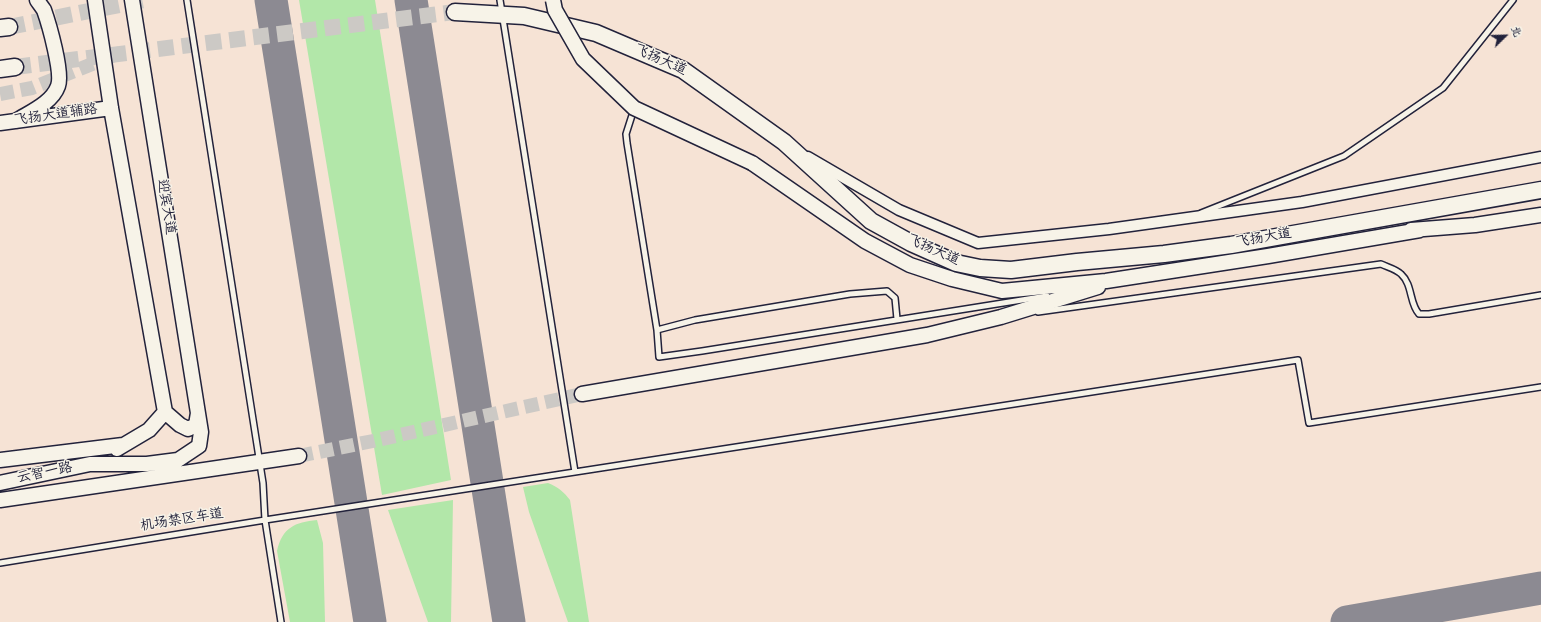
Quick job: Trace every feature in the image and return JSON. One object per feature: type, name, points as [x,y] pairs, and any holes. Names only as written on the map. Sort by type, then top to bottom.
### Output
[{"type":"main road","points":[[16,121],[48,100],[58,86],[56,52],[43,8],[37,0]]},
{"type":"main road","points":[[95,0],[111,108],[165,412],[180,425],[188,429],[196,425],[198,413]]},
{"type":"main road","name":"迎宾大道","points":[[90,464],[147,464],[178,460],[199,446],[201,432],[132,0]]},
{"type":"main road","points":[[553,0],[555,10],[583,59],[634,108],[752,163],[865,241],[910,265],[952,279],[1002,291],[1125,278],[1268,256],[1420,230]]},
{"type":"main road","name":"飞扬大道","points":[[455,12],[524,16],[596,33],[683,70],[784,142],[871,221],[911,243],[956,263],[980,268],[1011,270],[1164,254],[1231,245],[1541,190]]},
{"type":"main road","name":"飞扬大道辅路","points":[[0,123],[111,108]]},
{"type":"main road","points":[[1231,245],[1475,225],[1541,216]]},
{"type":"main road","points":[[582,394],[927,335],[1002,317],[1125,278]]},
{"type":"main road","points":[[90,464],[149,430],[165,412]]},
{"type":"main road","points":[[0,460],[124,445]]},
{"type":"main road","points":[[0,500],[299,456]]},
{"type":"main road","name":"云智一路","points":[[0,484],[90,464]]},
{"type":"street","points":[[784,142],[899,210],[978,243],[1109,229],[1302,202],[1541,157]]},
{"type":"lane","points":[[187,0],[263,483],[265,520],[281,622]]},
{"type":"lane","points":[[500,0],[575,472]]},
{"type":"lane","points":[[1187,218],[1344,156],[1443,88],[1513,0]]},
{"type":"lane","points":[[634,108],[626,134],[657,330],[659,357],[702,352],[897,319],[1057,295],[1077,294]]},
{"type":"lane","points":[[1002,317],[1380,264],[1401,274],[1409,287],[1414,309],[1419,314],[1429,314],[1541,295]]},
{"type":"lane","points":[[657,330],[695,320],[850,294],[887,291],[895,298],[897,319]]},
{"type":"lane","name":"机场禁区车道","points":[[0,563],[265,520],[1298,360],[1309,423],[1541,387]]},
{"type":"shaded area","points":[[0,0],[1541,0],[1541,622],[0,622]]},
{"type":"green space","points":[[299,0],[375,0],[451,480],[382,495]]},
{"type":"green space","points":[[548,483],[555,486],[570,500],[589,622],[568,622],[529,512],[523,487]]},
{"type":"green space","points":[[453,500],[451,622],[428,622],[388,510]]},
{"type":"green space","points":[[317,520],[323,543],[325,622],[290,622],[277,551],[279,543],[286,532],[291,528],[302,522]]},
{"type":"taxiway","points":[[271,0],[370,622]]},
{"type":"taxiway","points":[[411,0],[509,622]]},
{"type":"taxiway","points":[[1347,622],[1541,588]]},
{"type":"tunnel","points":[[9,27],[144,0]]},
{"type":"tunnel","points":[[15,67],[455,12]]},
{"type":"tunnel","points":[[0,94],[32,88],[120,53]]},
{"type":"tunnel","points":[[299,456],[582,394]]}]
